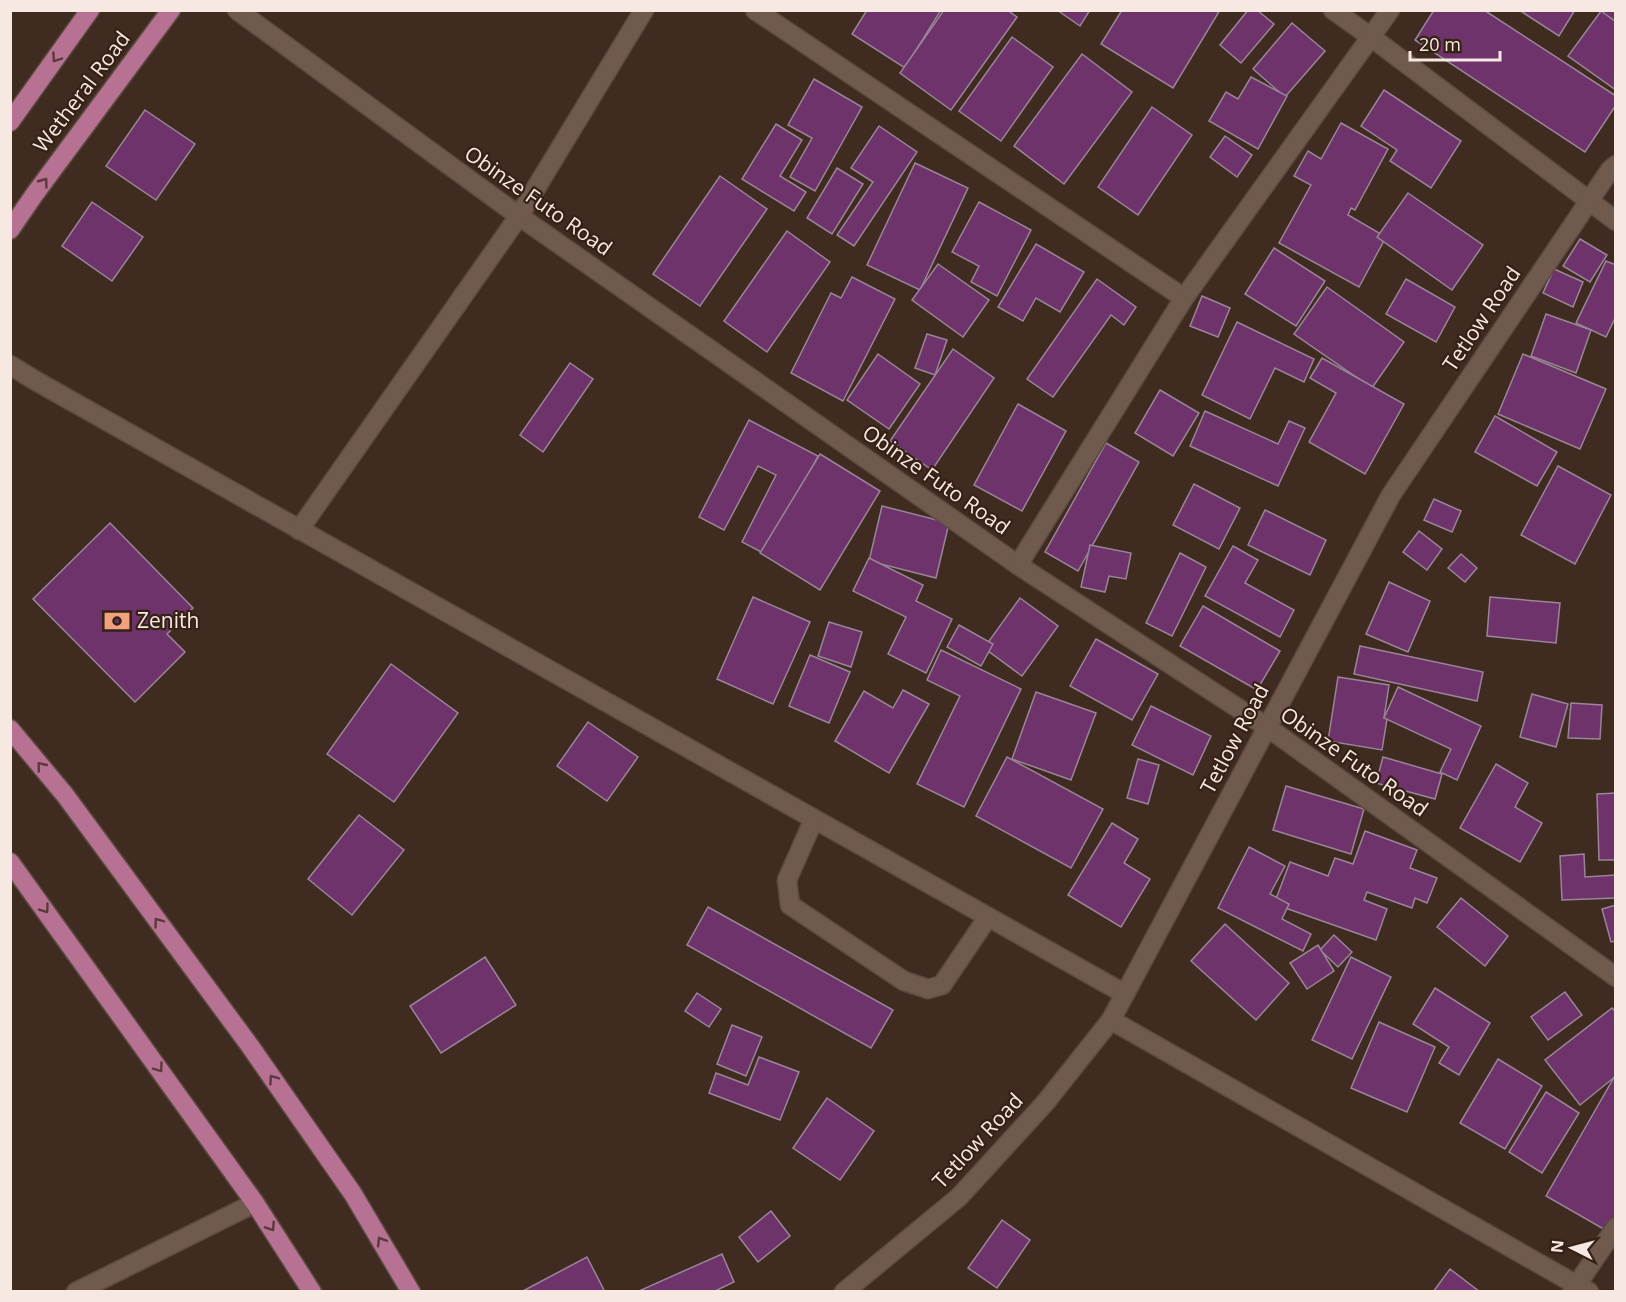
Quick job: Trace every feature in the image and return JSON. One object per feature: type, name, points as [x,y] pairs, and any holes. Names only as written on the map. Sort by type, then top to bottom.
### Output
[{"type":"main road","name":"Wetheral Road","points":[[10,122],[90,10]]},
{"type":"main road","name":"Wetheral Road","points":[[10,230],[171,10]]},
{"type":"main road","points":[[10,729],[65,795],[250,1046],[353,1194],[411,1292]]},
{"type":"main road","points":[[10,862],[255,1203],[312,1292]]},
{"type":"street","name":"Obinze Futo Road","points":[[237,10],[519,216],[1018,565],[1267,727],[1616,977]]},
{"type":"street","points":[[299,530],[519,216],[644,10]]},
{"type":"street","points":[[755,10],[1184,298]]},
{"type":"street","points":[[1333,10],[1371,36],[1616,221]]},
{"type":"street","points":[[1018,565],[1184,298],[1390,10]]},
{"type":"street","name":"Tetlow Road","points":[[844,1292],[959,1197],[1045,1103],[1111,1020],[1391,495],[1588,202],[1616,165]]},
{"type":"street","points":[[10,365],[1125,994]]},
{"type":"street","points":[[814,819],[787,880],[790,905],[904,981],[928,989],[942,985],[988,917]]},
{"type":"street","points":[[1111,1020],[1579,1289],[1616,1227]]},
{"type":"street","points":[[76,1292],[255,1203]]},
{"type":"building","points":[[867,10],[941,10],[905,68],[852,34]]},
{"type":"building","points":[[944,10],[1007,10],[1017,17],[951,110],[900,73]]},
{"type":"building","points":[[1057,10],[1090,10],[1080,26]]},
{"type":"building","points":[[1122,10],[1220,10],[1173,88],[1101,44]]},
{"type":"building","points":[[1248,10],[1257,10],[1274,24],[1241,63],[1220,45]]},
{"type":"building","points":[[1434,10],[1484,10],[1616,96],[1616,105],[1585,152],[1415,40]]},
{"type":"building","points":[[1519,10],[1575,10],[1559,36]]},
{"type":"building","points":[[1597,10],[1616,10],[1616,23]]},
{"type":"building","points":[[1601,11],[1616,22],[1616,90],[1568,56]]},
{"type":"building","points":[[1292,23],[1325,51],[1285,97],[1253,69]]},
{"type":"building","points":[[1012,37],[1053,67],[1001,141],[959,111]]},
{"type":"building","points":[[1082,54],[1132,92],[1064,184],[1014,146]]},
{"type":"building","points":[[1251,77],[1287,96],[1258,149],[1209,121],[1226,92],[1238,99]]},
{"type":"building","points":[[814,79],[862,107],[815,191],[790,177],[812,138],[788,125]]},
{"type":"building","points":[[1384,90],[1461,141],[1431,188],[1390,161],[1397,150],[1361,126]]},
{"type":"building","points":[[1152,107],[1192,135],[1138,215],[1098,187]]},
{"type":"building","points":[[145,110],[195,144],[156,200],[106,166]]},
{"type":"building","points":[[1341,123],[1388,149],[1355,210],[1351,208],[1348,215],[1386,237],[1359,287],[1279,243],[1311,185],[1294,176],[1308,151],[1321,159]]},
{"type":"building","points":[[776,124],[802,140],[780,176],[806,192],[794,211],[742,179]]},
{"type":"building","points":[[879,126],[917,152],[854,246],[837,235],[873,182],[851,168]]},
{"type":"building","points":[[1225,136],[1252,155],[1237,177],[1210,157]]},
{"type":"building","points":[[915,163],[968,188],[920,290],[867,265]]},
{"type":"building","points":[[837,168],[863,184],[832,234],[807,218]]},
{"type":"building","points":[[720,176],[767,209],[700,306],[653,274]]},
{"type":"building","points":[[1408,193],[1483,245],[1452,290],[1377,237]]},
{"type":"building","points":[[92,202],[143,237],[112,281],[62,246]]},
{"type":"building","points":[[979,202],[1031,230],[997,296],[971,282],[979,266],[952,252]]},
{"type":"building","points":[[787,231],[830,262],[767,352],[724,321]]},
{"type":"building","points":[[1580,239],[1607,255],[1590,282],[1563,266]]},
{"type":"building","points":[[1036,244],[1084,272],[1060,312],[1036,298],[1023,321],[998,307]]},
{"type":"building","points":[[1274,248],[1325,281],[1296,326],[1245,294]]},
{"type":"building","points":[[1606,261],[1616,265],[1616,316],[1606,337],[1576,323]]},
{"type":"building","points":[[938,264],[989,300],[963,337],[912,300]]},
{"type":"building","points":[[1554,269],[1583,282],[1573,307],[1543,293]]},
{"type":"building","points":[[852,277],[895,299],[843,401],[791,373],[831,293],[841,298]]},
{"type":"building","points":[[1097,279],[1136,307],[1124,325],[1111,315],[1053,397],[1027,379]]},
{"type":"building","points":[[1406,279],[1455,307],[1436,342],[1386,314]]},
{"type":"building","points":[[1327,287],[1404,342],[1372,388],[1294,334]]},
{"type":"building","points":[[1202,296],[1230,308],[1218,337],[1190,326]]},
{"type":"building","points":[[1546,314],[1591,330],[1576,373],[1531,356]]},
{"type":"building","points":[[1237,322],[1314,359],[1304,382],[1275,368],[1250,419],[1202,395]]},
{"type":"building","points":[[927,334],[947,340],[935,375],[915,368]]},
{"type":"building","points":[[953,349],[994,378],[932,470],[890,441]]},
{"type":"building","points":[[878,354],[920,384],[889,429],[847,400]]},
{"type":"building","points":[[1523,354],[1606,389],[1580,449],[1498,414]]},
{"type":"building","points":[[1322,358],[1404,404],[1365,474],[1309,442],[1336,393],[1310,378]]},
{"type":"building","points":[[570,363],[593,379],[543,452],[520,435]]},
{"type":"building","points":[[1160,390],[1199,413],[1173,456],[1135,433]]},
{"type":"building","points":[[1018,404],[1066,431],[1022,511],[974,485]]},
{"type":"building","points":[[1205,411],[1278,444],[1289,421],[1305,428],[1278,486],[1190,446]]},
{"type":"building","points":[[1495,416],[1557,452],[1537,486],[1475,452]]},
{"type":"building","points":[[749,420],[818,456],[767,555],[742,542],[776,475],[758,466],[724,530],[699,517]]},
{"type":"building","points":[[1106,443],[1139,462],[1078,571],[1045,552]]},
{"type":"building","points":[[820,454],[880,491],[820,590],[760,553]]},
{"type":"building","points":[[1558,466],[1611,495],[1575,564],[1521,535]]},
{"type":"building","points":[[1194,484],[1240,508],[1219,549],[1173,525]]},
{"type":"building","points":[[1434,499],[1461,511],[1452,532],[1424,520]]},
{"type":"building","points":[[882,506],[949,523],[936,578],[869,561]]},
{"type":"building","points":[[1265,510],[1326,540],[1310,575],[1248,545]]},
{"type":"building","name":"Zenith","points":[[110,523],[193,608],[167,634],[185,652],[135,702],[33,599]]},
{"type":"building","points":[[1419,531],[1442,549],[1427,570],[1403,552]]},
{"type":"building","points":[[1090,545],[1131,553],[1126,579],[1109,576],[1105,592],[1081,587]]},
{"type":"building","points":[[1233,546],[1258,560],[1245,583],[1294,610],[1280,637],[1205,596]]},
{"type":"building","points":[[1180,553],[1206,567],[1172,636],[1146,623]]},
{"type":"building","points":[[1461,554],[1477,568],[1465,582],[1448,568]]},
{"type":"building","points":[[869,558],[923,585],[916,601],[952,619],[926,673],[888,654],[906,617],[853,591]]},
{"type":"building","points":[[1389,582],[1430,601],[1408,652],[1366,634]]},
{"type":"building","points":[[753,597],[810,622],[773,704],[717,679]]},
{"type":"building","points":[[1490,597],[1560,603],[1556,643],[1487,636]]},
{"type":"building","points":[[1020,598],[1058,626],[1022,676],[984,648]]},
{"type":"building","points":[[1203,606],[1280,651],[1257,690],[1180,646]]},
{"type":"building","points":[[829,622],[862,632],[851,667],[818,656]]},
{"type":"building","points":[[959,625],[993,644],[981,666],[947,647]]},
{"type":"building","points":[[1096,639],[1158,674],[1132,720],[1070,686]]},
{"type":"building","points":[[1360,646],[1483,672],[1477,701],[1354,674]]},
{"type":"building","points":[[941,650],[1021,689],[964,807],[917,784],[960,696],[927,680]]},
{"type":"building","points":[[810,655],[850,672],[829,723],[789,706]]},
{"type":"building","points":[[391,664],[458,713],[394,802],[327,754]]},
{"type":"building","points":[[1338,677],[1389,685],[1382,750],[1328,741]]},
{"type":"building","points":[[1398,687],[1481,726],[1457,780],[1440,772],[1451,749],[1384,718]]},
{"type":"building","points":[[903,690],[929,704],[889,773],[835,741],[864,691],[893,708]]},
{"type":"building","points":[[1036,692],[1096,713],[1071,780],[1012,759]]},
{"type":"building","points":[[1532,694],[1568,704],[1556,747],[1520,737]]},
{"type":"building","points":[[1571,703],[1602,705],[1600,739],[1568,738]]},
{"type":"building","points":[[1151,706],[1211,736],[1193,775],[1132,745]]},
{"type":"building","points":[[588,722],[638,757],[607,801],[557,766]]},
{"type":"building","points":[[1007,757],[1103,809],[1071,868],[976,816]]},
{"type":"building","points":[[1383,757],[1442,774],[1435,799],[1376,783]]},
{"type":"building","points":[[1138,759],[1159,765],[1148,804],[1127,798]]},
{"type":"building","points":[[1496,764],[1528,783],[1515,807],[1542,823],[1520,862],[1460,828]]},
{"type":"building","points":[[1286,786],[1364,809],[1351,854],[1273,830]]},
{"type":"building","points":[[1616,793],[1616,860],[1599,860],[1597,794]]},
{"type":"building","points":[[359,815],[404,850],[352,915],[308,879]]},
{"type":"building","points":[[1112,823],[1138,839],[1124,863],[1150,879],[1121,927],[1068,895]]},
{"type":"building","points":[[1365,831],[1417,850],[1410,868],[1437,878],[1427,903],[1415,898],[1412,908],[1367,892],[1364,900],[1387,909],[1376,940],[1274,904],[1290,862],[1328,876],[1335,858],[1353,864]]},
{"type":"building","points":[[1249,847],[1285,866],[1270,894],[1289,904],[1282,919],[1311,934],[1303,951],[1218,908]]},
{"type":"building","points":[[1584,854],[1585,877],[1616,875],[1616,898],[1562,900],[1560,856]]},
{"type":"building","points":[[1461,898],[1508,936],[1485,966],[1437,927]]},
{"type":"building","points":[[1616,905],[1616,941],[1611,942],[1602,909]]},
{"type":"building","points":[[708,907],[893,1010],[871,1048],[687,945]]},
{"type":"building","points":[[1225,924],[1289,983],[1256,1020],[1191,961]]},
{"type":"building","points":[[1334,935],[1352,952],[1338,967],[1320,950]]},
{"type":"building","points":[[1318,945],[1334,971],[1307,989],[1290,963]]},
{"type":"building","points":[[485,957],[516,1005],[441,1053],[410,1006]]},
{"type":"building","points":[[1351,957],[1391,977],[1352,1059],[1312,1040]]},
{"type":"building","points":[[1435,988],[1490,1023],[1459,1075],[1439,1063],[1449,1047],[1413,1024]]},
{"type":"building","points":[[1565,992],[1582,1015],[1548,1040],[1531,1017]]},
{"type":"building","points":[[697,993],[721,1009],[709,1027],[685,1011]]},
{"type":"building","points":[[1612,1008],[1616,1012],[1616,1076],[1580,1105],[1545,1060]]},
{"type":"building","points":[[1379,1022],[1435,1047],[1407,1112],[1351,1088]]},
{"type":"building","points":[[732,1025],[762,1037],[746,1076],[717,1064]]},
{"type":"building","points":[[759,1057],[799,1072],[780,1120],[709,1093],[716,1073],[748,1085]]},
{"type":"building","points":[[1498,1059],[1542,1086],[1505,1149],[1460,1123]]},
{"type":"building","points":[[1616,1074],[1616,1216],[1607,1231],[1546,1196]]},
{"type":"building","points":[[1546,1092],[1579,1113],[1542,1173],[1509,1152]]},
{"type":"building","points":[[827,1098],[874,1131],[840,1180],[793,1148]]},
{"type":"building","points":[[771,1211],[790,1236],[758,1262],[739,1237]]},
{"type":"building","points":[[1002,1220],[1030,1240],[997,1288],[968,1268]]},
{"type":"building","points":[[722,1254],[734,1282],[713,1292],[642,1292],[641,1290]]},
{"type":"building","points":[[587,1257],[605,1292],[521,1292]]},
{"type":"building","points":[[1450,1269],[1480,1292],[1433,1292]]},
{"type":"place","name":"Zenith","points":[[117,621]]}]
